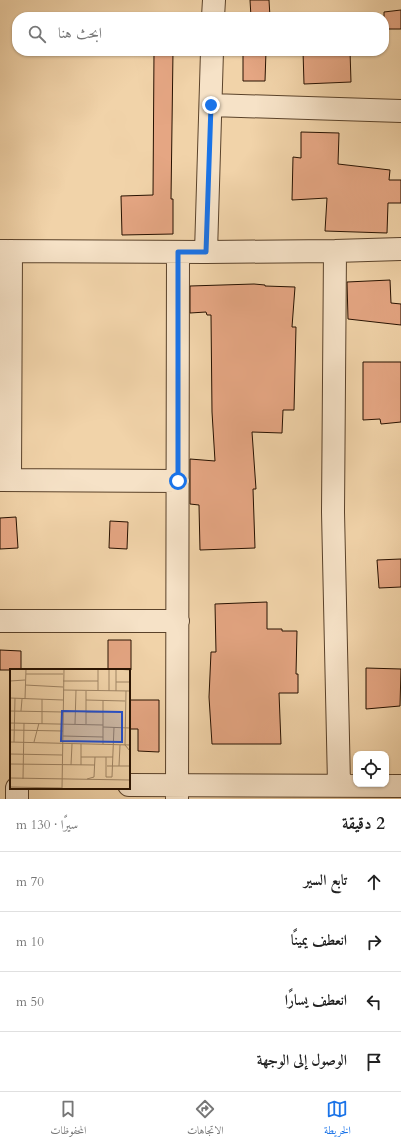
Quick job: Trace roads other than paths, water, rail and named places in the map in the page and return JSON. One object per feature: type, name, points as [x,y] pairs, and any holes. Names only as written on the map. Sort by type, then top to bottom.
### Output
[{"type":"street","points":[[213,12],[214,0]]},
{"type":"street","points":[[206,252],[212,56]]},
{"type":"street","points":[[211,105],[401,111]]},
{"type":"street","points":[[178,481],[5,480],[6,251],[206,252],[401,249]]},
{"type":"street","points":[[335,251],[333,512],[339,784]]},
{"type":"street","points":[[177,792],[178,252]]},
{"type":"street","points":[[0,621],[178,621]]},
{"type":"street","points":[[130,785],[177,792],[273,792],[339,784],[401,786]]}]
